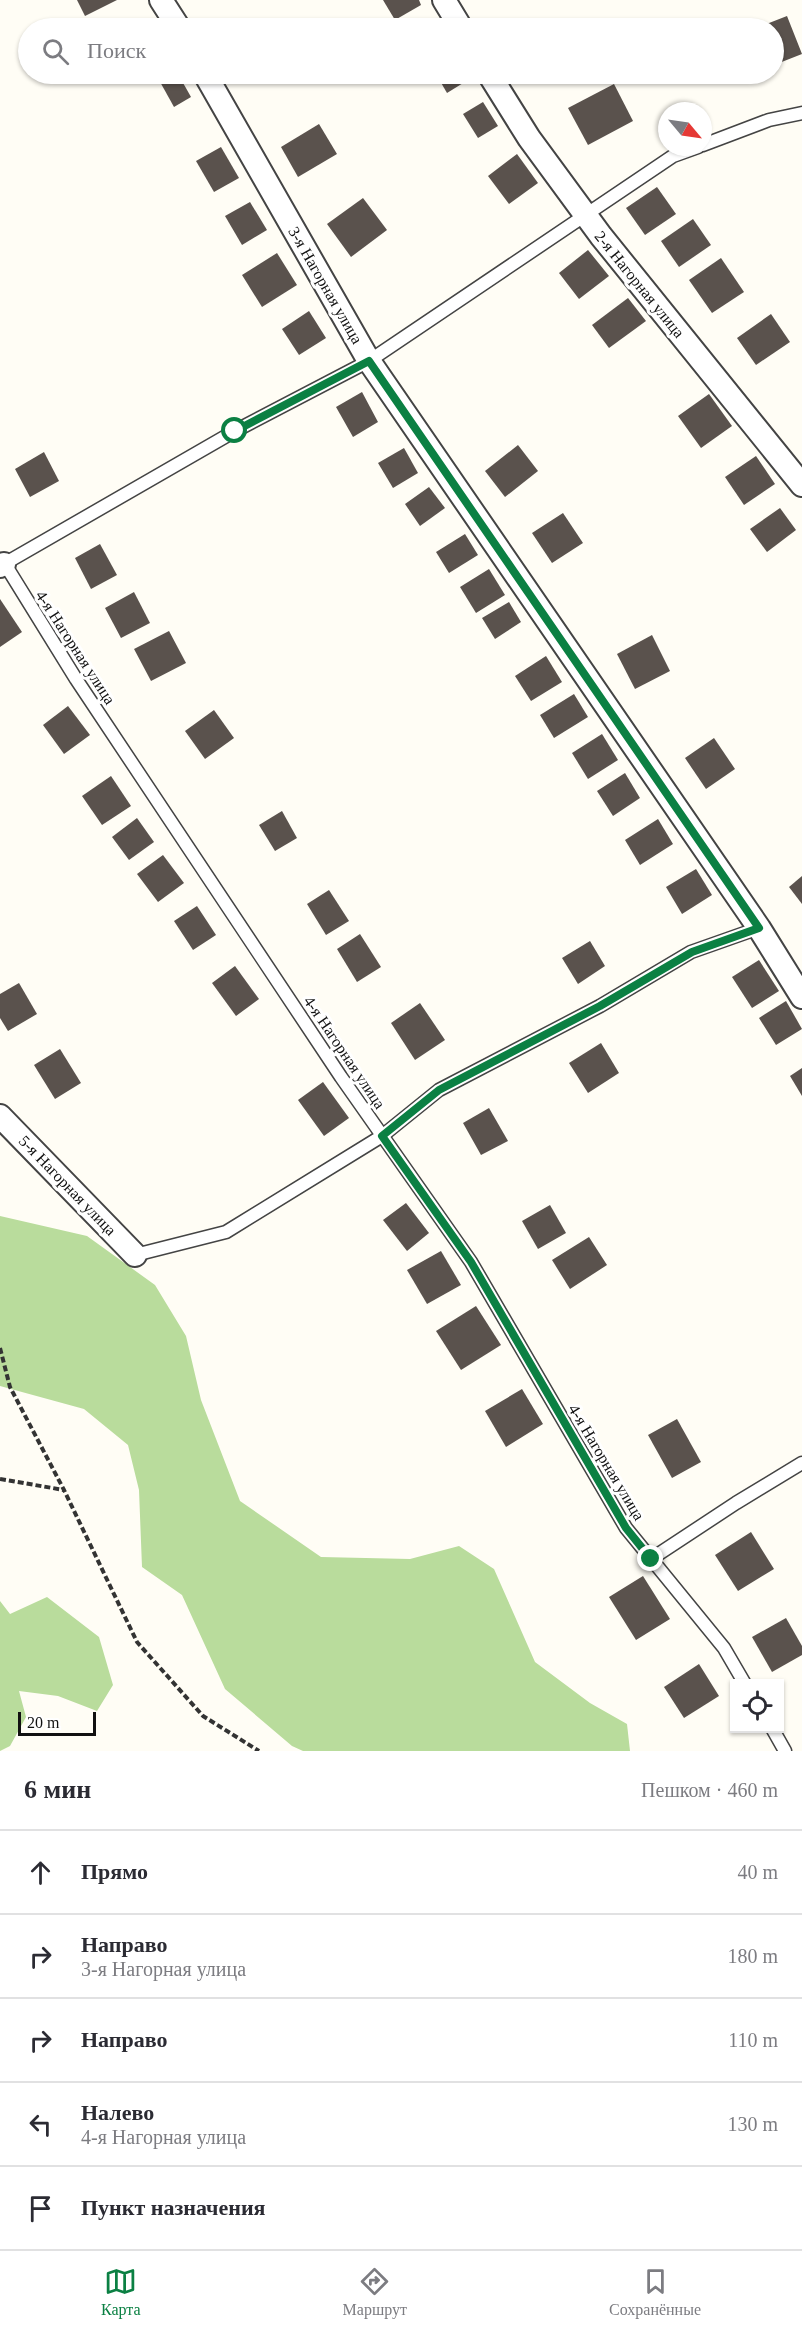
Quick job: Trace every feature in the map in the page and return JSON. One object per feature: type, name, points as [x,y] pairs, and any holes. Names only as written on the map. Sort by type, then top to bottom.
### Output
[{"type":"street","points":[[161,0],[173,18]]},
{"type":"street","points":[[444,0],[455,18]]},
{"type":"street","name":"3-я Нагорная улица","points":[[211,84],[369,361],[759,928],[802,997]]},
{"type":"street","name":"2-я Нагорная улица","points":[[495,84],[529,138],[586,216],[802,485]]},
{"type":"street","name":"5-я Нагорная улица","points":[[0,1116],[135,1254]]},
{"type":"lane","points":[[712,142],[769,120],[802,112]]},
{"type":"lane","points":[[1,562],[235,431],[369,361],[673,156]]},
{"type":"lane","name":"4-я Нагорная улица","points":[[1,562],[76,679],[382,1136],[471,1262],[626,1528],[724,1648],[743,1679]]},
{"type":"lane","points":[[135,1254],[226,1232],[382,1136],[439,1090],[600,1006],[692,952],[759,928]]},
{"type":"lane","points":[[651,1559],[802,1463]]},
{"type":"lane","points":[[775,1733],[785,1751]]},
{"type":"path","points":[[0,1348],[10,1387],[64,1490],[137,1642],[203,1716],[259,1751]]},
{"type":"path","points":[[0,1479],[64,1490]]},
{"type":"green space","points":[[0,1216],[87,1236],[155,1285],[186,1336],[201,1400],[240,1501],[321,1557],[410,1559],[459,1546],[494,1569],[535,1662],[590,1703],[627,1724],[630,1751],[303,1751],[292,1746],[225,1689],[182,1595],[142,1567],[139,1490],[128,1445],[84,1409],[0,1386]]},
{"type":"green space","points":[[47,1597],[99,1637],[113,1685],[97,1711],[58,1696],[19,1691],[26,1717],[10,1746],[0,1751],[0,1601],[10,1614]]},
{"type":"building","points":[[77,0],[117,0],[85,16]]},
{"type":"building","points":[[383,0],[419,0],[421,5],[398,18],[394,18]]},
{"type":"building","points":[[787,16],[802,54],[784,61],[784,18],[782,18]]},
{"type":"building","points":[[161,84],[184,84],[191,97],[174,107]]},
{"type":"building","points":[[442,84],[462,84],[447,93]]},
{"type":"building","points":[[614,84],[633,121],[588,145],[568,108]]},
{"type":"building","points":[[483,102],[498,126],[478,138],[463,114]]},
{"type":"building","points":[[319,124],[337,154],[298,177],[281,147]]},
{"type":"building","points":[[221,147],[239,178],[214,192],[196,161]]},
{"type":"building","points":[[517,154],[538,183],[509,204],[488,176]]},
{"type":"building","points":[[657,187],[676,214],[645,235],[626,208]]},
{"type":"building","points":[[363,198],[387,230],[351,257],[327,224]]},
{"type":"building","points":[[250,202],[267,230],[242,245],[225,216]]},
{"type":"building","points":[[693,219],[711,245],[679,267],[661,241]]},
{"type":"building","points":[[588,250],[609,276],[579,299],[559,273]]},
{"type":"building","points":[[277,253],[297,285],[262,307],[242,275]]},
{"type":"building","points":[[721,258],[744,292],[712,313],[689,280]]},
{"type":"building","points":[[628,298],[646,321],[609,348],[592,325]]},
{"type":"building","points":[[309,311],[326,338],[299,355],[282,329]]},
{"type":"building","points":[[771,314],[790,342],[756,365],[737,338]]},
{"type":"building","points":[[362,392],[378,422],[353,437],[336,407]]},
{"type":"building","points":[[709,394],[732,426],[701,448],[678,416]]},
{"type":"building","points":[[518,445],[538,471],[505,497],[485,471]]},
{"type":"building","points":[[404,448],[418,473],[393,488],[378,463]]},
{"type":"building","points":[[44,452],[59,481],[30,497],[15,469]]},
{"type":"building","points":[[756,456],[775,484],[744,505],[725,477]]},
{"type":"building","points":[[429,487],[445,508],[420,526],[405,504]]},
{"type":"building","points":[[780,508],[796,530],[767,552],[750,529]]},
{"type":"building","points":[[563,513],[583,543],[552,563],[532,533]]},
{"type":"building","points":[[465,534],[478,555],[449,573],[436,552]]},
{"type":"building","points":[[100,544],[117,575],[91,589],[75,558]]},
{"type":"building","points":[[489,569],[505,595],[476,613],[460,587]]},
{"type":"building","points":[[134,592],[150,623],[121,638],[105,608]]},
{"type":"building","points":[[0,599],[22,632],[0,647]]},
{"type":"building","points":[[509,602],[521,622],[495,639],[482,618]]},
{"type":"building","points":[[169,631],[186,663],[151,681],[134,649]]},
{"type":"building","points":[[652,635],[670,671],[635,689],[617,654]]},
{"type":"building","points":[[546,656],[562,682],[531,701],[515,676]]},
{"type":"building","points":[[574,694],[588,717],[554,738],[540,715]]},
{"type":"building","points":[[68,706],[90,735],[64,754],[43,725]]},
{"type":"building","points":[[214,710],[234,738],[205,759],[185,731]]},
{"type":"building","points":[[602,734],[618,760],[588,779],[572,753]]},
{"type":"building","points":[[714,738],[735,769],[706,789],[685,758]]},
{"type":"building","points":[[625,773],[640,798],[613,816],[597,791]]},
{"type":"building","points":[[111,776],[131,806],[102,825],[82,796]]},
{"type":"building","points":[[282,811],[297,838],[275,851],[259,825]]},
{"type":"building","points":[[137,818],[154,842],[129,860],[112,837]]},
{"type":"building","points":[[658,819],[673,844],[640,865],[625,840]]},
{"type":"building","points":[[163,855],[184,883],[158,902],[137,874]]},
{"type":"building","points":[[696,869],[712,895],[682,914],[666,887]]},
{"type":"building","points":[[802,876],[802,904],[789,887]]},
{"type":"building","points":[[329,890],[349,921],[326,935],[307,904]]},
{"type":"building","points":[[197,906],[216,935],[193,950],[174,921]]},
{"type":"building","points":[[360,934],[381,967],[357,982],[337,949]]},
{"type":"building","points":[[590,941],[605,966],[578,984],[562,958]]},
{"type":"building","points":[[759,960],[779,991],[752,1008],[732,977]]},
{"type":"building","points":[[235,966],[259,999],[236,1016],[212,983]]},
{"type":"building","points":[[19,983],[37,1014],[8,1031],[0,1018],[0,994]]},
{"type":"building","points":[[786,1001],[802,1029],[776,1045],[759,1018]]},
{"type":"building","points":[[420,1003],[445,1040],[415,1060],[391,1023]]},
{"type":"building","points":[[601,1043],[619,1073],[588,1093],[569,1063]]},
{"type":"building","points":[[60,1049],[81,1083],[55,1099],[34,1065]]},
{"type":"building","points":[[802,1068],[802,1096],[790,1076]]},
{"type":"building","points":[[323,1082],[349,1118],[324,1136],[298,1100]]},
{"type":"building","points":[[489,1108],[508,1141],[481,1155],[463,1123]]},
{"type":"building","points":[[406,1203],[429,1233],[407,1251],[383,1220]]},
{"type":"building","points":[[550,1205],[566,1233],[538,1249],[522,1221]]},
{"type":"building","points":[[589,1237],[607,1265],[570,1289],[552,1260]]},
{"type":"building","points":[[441,1251],[461,1285],[427,1304],[407,1270]]},
{"type":"building","points":[[476,1306],[501,1345],[461,1370],[436,1331]]},
{"type":"building","points":[[522,1389],[543,1424],[506,1447],[485,1411]]},
{"type":"building","points":[[677,1419],[701,1462],[672,1478],[648,1435]]},
{"type":"building","points":[[751,1532],[774,1569],[738,1591],[715,1555]]},
{"type":"building","points":[[643,1576],[670,1619],[636,1640],[609,1597]]},
{"type":"building","points":[[786,1618],[802,1646],[802,1655],[772,1672],[752,1637]]},
{"type":"building","points":[[699,1664],[719,1696],[684,1718],[664,1687]]},
{"type":"route","points":[[235,431],[369,361],[759,928],[692,952],[600,1006],[439,1090],[382,1136],[471,1262],[626,1528],[651,1559]]}]
